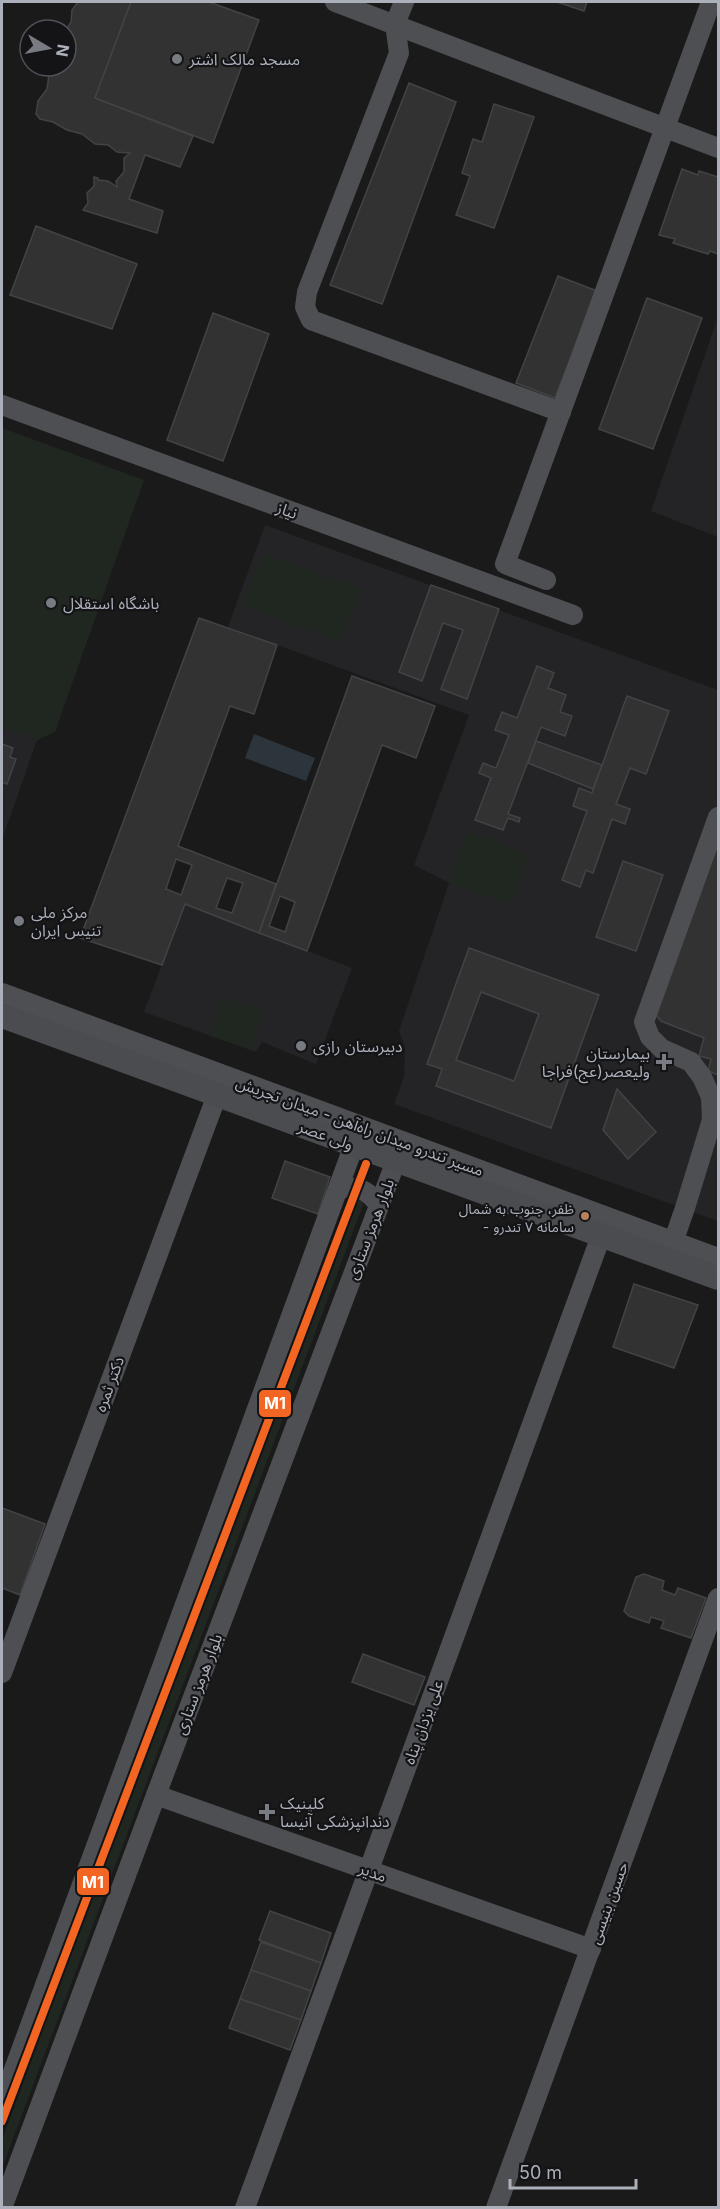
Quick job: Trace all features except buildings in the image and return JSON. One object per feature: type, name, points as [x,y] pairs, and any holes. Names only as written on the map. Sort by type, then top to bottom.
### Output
[{"type":"main road","name":"ولی عصر","points":[[2,1016],[601,1236],[670,1251],[718,1278]]},
{"type":"street","points":[[334,2],[718,148]]},
{"type":"street","points":[[404,2],[395,24],[399,53],[307,292],[305,307],[311,320],[561,412]]},
{"type":"street","points":[[546,580],[505,564],[711,2]]},
{"type":"street","name":"نیاز","points":[[2,405],[573,615]]},
{"type":"street","points":[[670,1251],[712,1120],[711,1097],[702,1077],[691,1062],[662,1049],[650,1037],[644,1022],[718,817]]},
{"type":"street","name":"مسیر تندرو میدان راه‌آهن - میدان تجریش","points":[[2,993],[670,1251],[718,1258]]},
{"type":"street","name":"دکتر ثمره","points":[[2,1673],[217,1095]]},
{"type":"street","points":[[2,2102],[354,1145]]},
{"type":"street","name":"بلوار هرمز ستاری","points":[[2,2208],[396,1161]]},
{"type":"street","points":[[338,1189],[351,1186],[360,1188],[370,1194],[379,1205]]},
{"type":"street","name":"علی یزدان پناه","points":[[245,2208],[601,1236]]},
{"type":"street","name":"حسین بنیسی","points":[[496,2208],[718,1598]]},
{"type":"street","name":"مدیر","points":[[156,1795],[591,1949]]},
{"type":"shaded area","points":[[718,317],[718,537],[651,511]]},
{"type":"shaded area","name":"باشگاه استقلال","points":[[2,428],[144,480],[55,732],[37,740],[2,727]]},
{"type":"shaded area","points":[[265,525],[718,690],[718,1221],[394,1104],[404,1077],[405,1047],[399,1031],[449,883],[414,865],[469,715],[228,627]]},
{"type":"shaded area","points":[[262,553],[361,589],[341,642],[243,606]]},
{"type":"shaded area","points":[[2,727],[37,740],[2,840]]},
{"type":"shaded area","points":[[254,734],[315,758],[306,781],[245,758]]},
{"type":"shaded area","points":[[468,831],[528,855],[510,905],[449,883]]},
{"type":"shaded area","points":[[185,904],[352,968],[316,1064],[262,1042],[256,1052],[144,1012]]},
{"type":"shaded area","points":[[222,998],[263,1011],[251,1049],[210,1036]]},
{"type":"shaded area","points":[[361,1196],[363,1205],[2,2168],[2,2140],[349,1198]]},
{"type":"transit line","name":"M1","points":[[2,2121],[366,1164]]},
{"type":"place","name":"مسجد مالک اشتر","points":[[177,59]]},
{"type":"place","name":"باشگاه استقلال","points":[[51,603]]},
{"type":"place","name":"مرکز ملی تنیس ایران","points":[[19,921]]},
{"type":"place","name":"دبیرستان رازی","points":[[301,1046]]},
{"type":"place","name":"بیمارستان ولیعصر(عج)فراجا","points":[[664,1062]]},
{"type":"place","name":"ظفر، جنوب به شمال - سامانه ۷ تندرو","points":[[585,1216]]},
{"type":"place","name":"کلینیک دندانپزشکی آنیسا","points":[[267,1812]]}]
